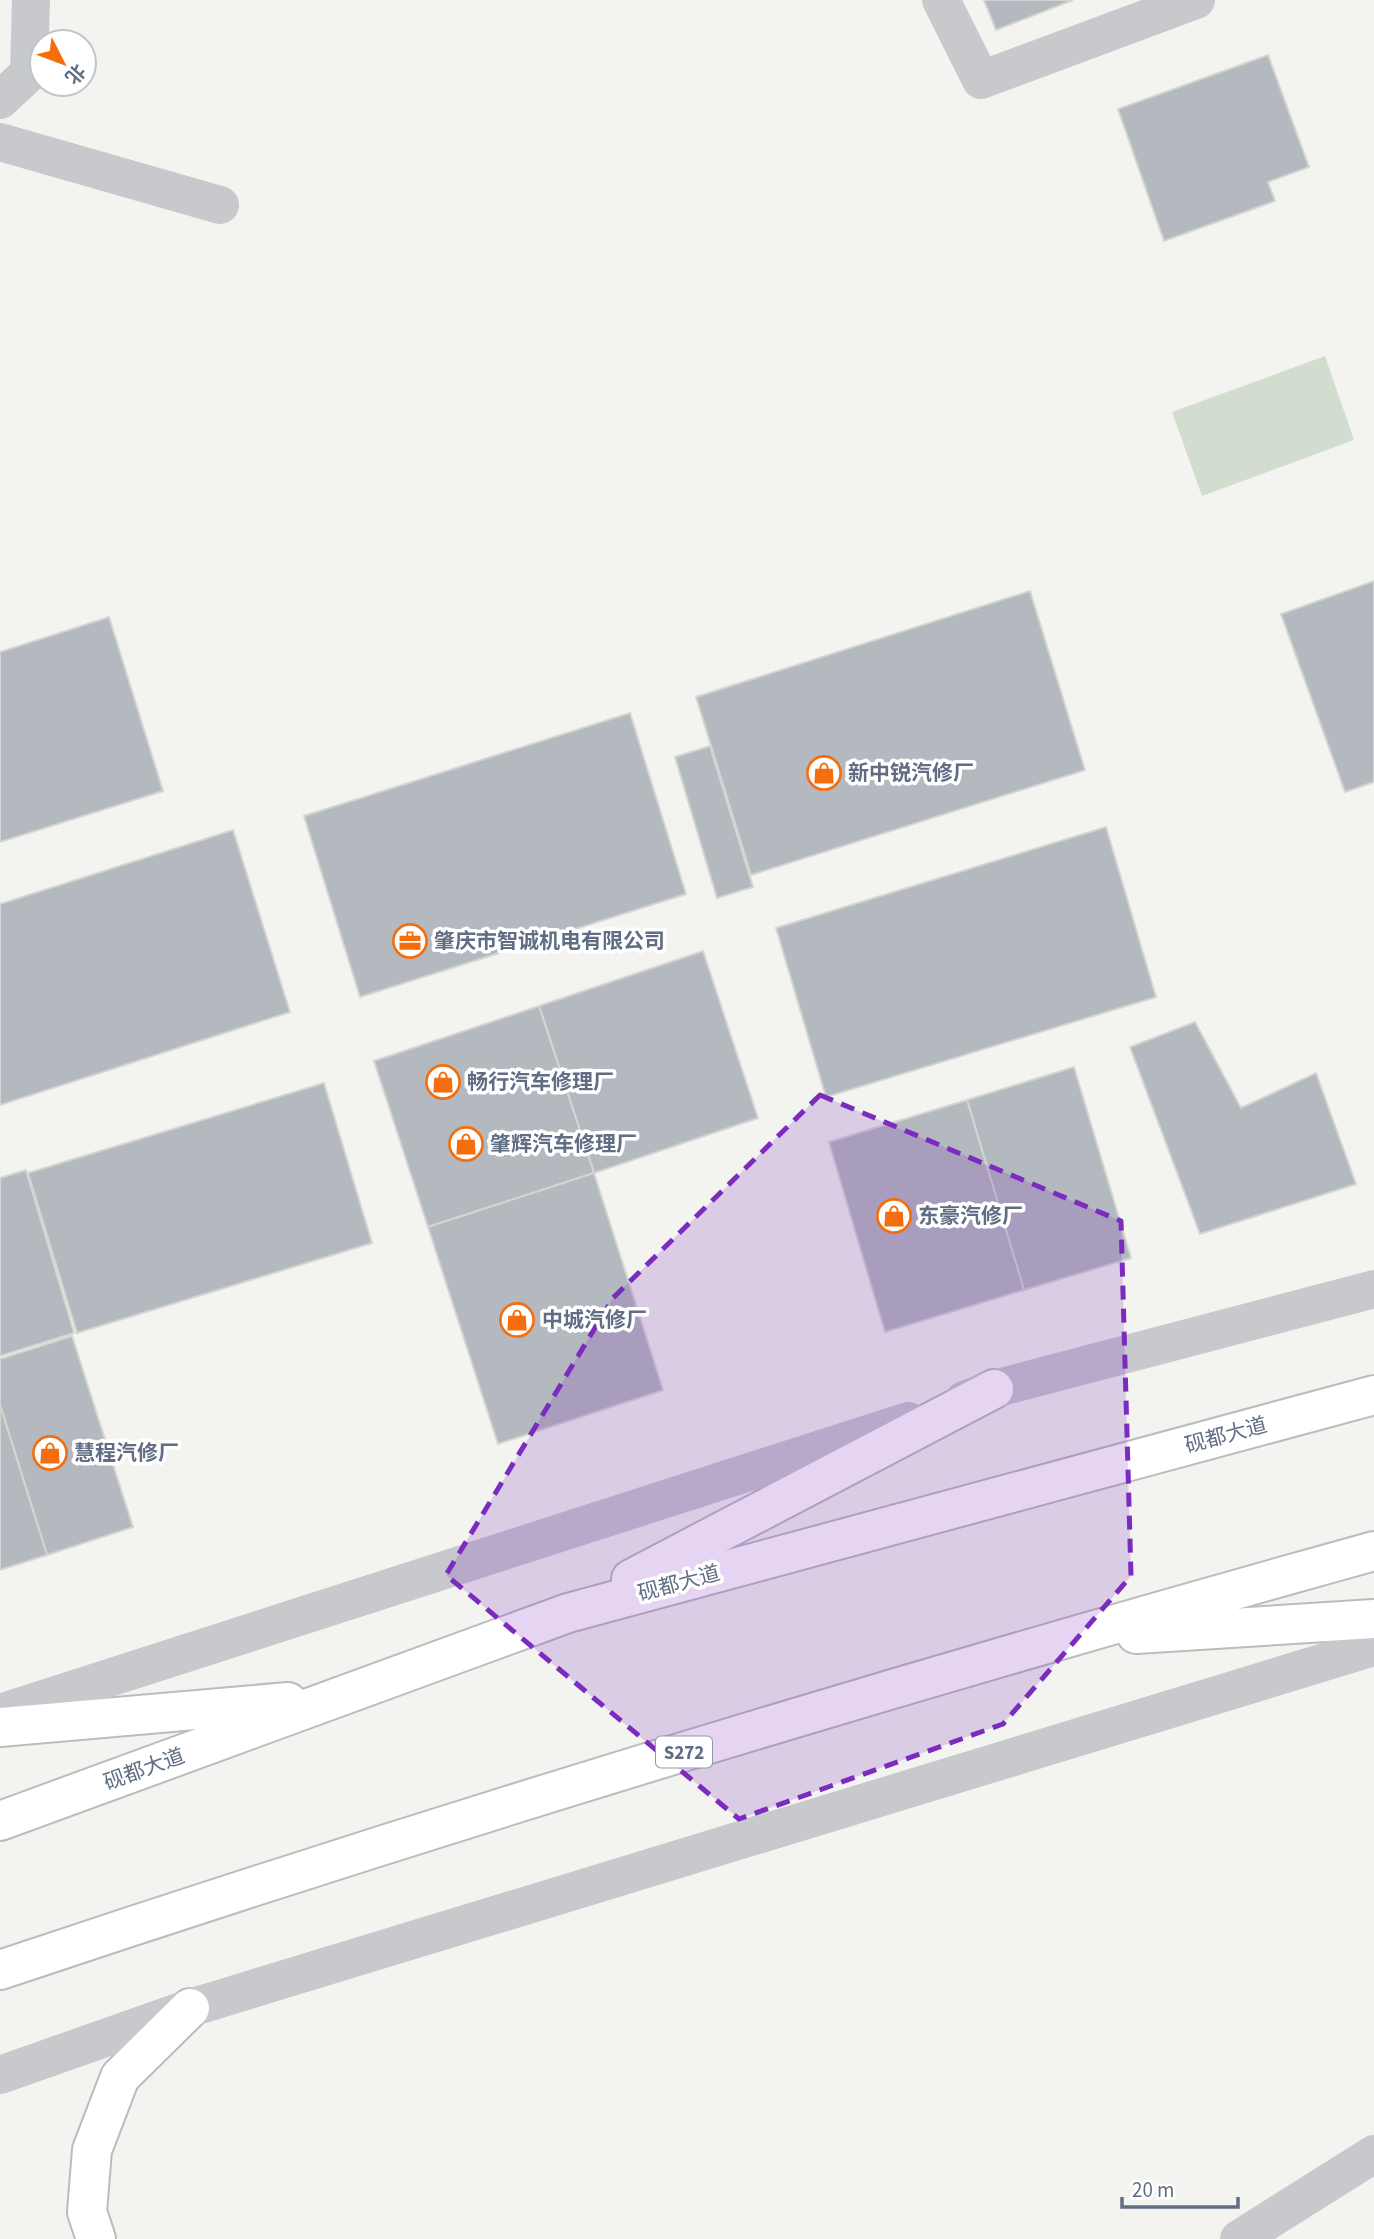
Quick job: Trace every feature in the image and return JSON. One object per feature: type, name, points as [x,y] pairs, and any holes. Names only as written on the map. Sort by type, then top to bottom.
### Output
[{"type":"main road","points":[[568,1613],[994,1390]]},
{"type":"main road","name":"砚都大道","points":[[0,1821],[568,1613],[1374,1395]]},
{"type":"main road","name":"S272","points":[[0,1970],[320,1863],[1057,1639],[1374,1551]]},
{"type":"main road","points":[[1057,1639],[1374,1619]]},
{"type":"main road","points":[[0,1727],[339,1698]]},
{"type":"main road","points":[[96,2239],[87,2212],[92,2150],[120,2077],[190,2008]]},
{"type":"street","points":[[0,100],[29,73],[31,0]]},
{"type":"street","points":[[941,0],[981,80],[1196,0]]},
{"type":"street","points":[[0,142],[220,205]]},
{"type":"street","points":[[0,1713],[884,1430],[994,1390],[1374,1289]]},
{"type":"street","points":[[0,2075],[190,2008],[1374,1647]]},
{"type":"street","points":[[1252,2235],[1374,2154]]},
{"type":"highlighted area","points":[[820,1095],[1121,1221],[1131,1576],[1003,1724],[739,1819],[446,1575],[613,1298]]},
{"type":"shaded area","points":[[1325,356],[1354,440],[1202,496],[1172,412]]},
{"type":"building","points":[[984,0],[1073,0],[996,30]]},
{"type":"building","points":[[1268,55],[1309,167],[1268,182],[1275,201],[1164,241],[1118,109]]},
{"type":"building","points":[[1374,581],[1374,782],[1345,792],[1281,614]]},
{"type":"building","points":[[1030,591],[1085,770],[751,875],[696,697]]},
{"type":"building","points":[[109,617],[163,791],[0,842],[0,652]]},
{"type":"building","points":[[630,713],[686,894],[360,997],[304,816]]},
{"type":"building","points":[[710,746],[753,887],[717,898],[675,757]]},
{"type":"building","points":[[1106,827],[1156,997],[826,1097],[776,928]]},
{"type":"building","points":[[233,830],[290,1012],[0,1105],[0,904]]},
{"type":"building","points":[[703,951],[758,1118],[594,1173],[539,1006]]},
{"type":"building","points":[[539,1006],[594,1173],[428,1227],[374,1061]]},
{"type":"building","points":[[1195,1022],[1241,1108],[1316,1073],[1356,1184],[1200,1234],[1130,1047]]},
{"type":"building","points":[[1074,1067],[1131,1258],[1024,1290],[967,1100]]},
{"type":"building","points":[[324,1083],[372,1243],[77,1333],[28,1173]]},
{"type":"building","points":[[967,1100],[1024,1290],[885,1332],[829,1142]]},
{"type":"building","points":[[26,1170],[74,1333],[0,1356],[0,1178]]},
{"type":"building","points":[[594,1173],[663,1390],[498,1444],[428,1227]]},
{"type":"building","points":[[72,1336],[133,1527],[47,1555],[0,1405],[0,1359]]},
{"type":"building","points":[[0,1405],[47,1555],[0,1570]]},
{"type":"place","name":"新中锐汽修厂","points":[[824,773]]},
{"type":"place","name":"肇庆市智诚机电有限公司","points":[[410,941]]},
{"type":"place","name":"畅行汽车修理厂","points":[[443,1082]]},
{"type":"place","name":"肇辉汽车修理厂","points":[[466,1144]]},
{"type":"place","name":"东豪汽修厂","points":[[894,1216]]},
{"type":"place","name":"中城汽修厂","points":[[517,1320]]},
{"type":"place","name":"慧程汽修厂","points":[[50,1453]]}]
